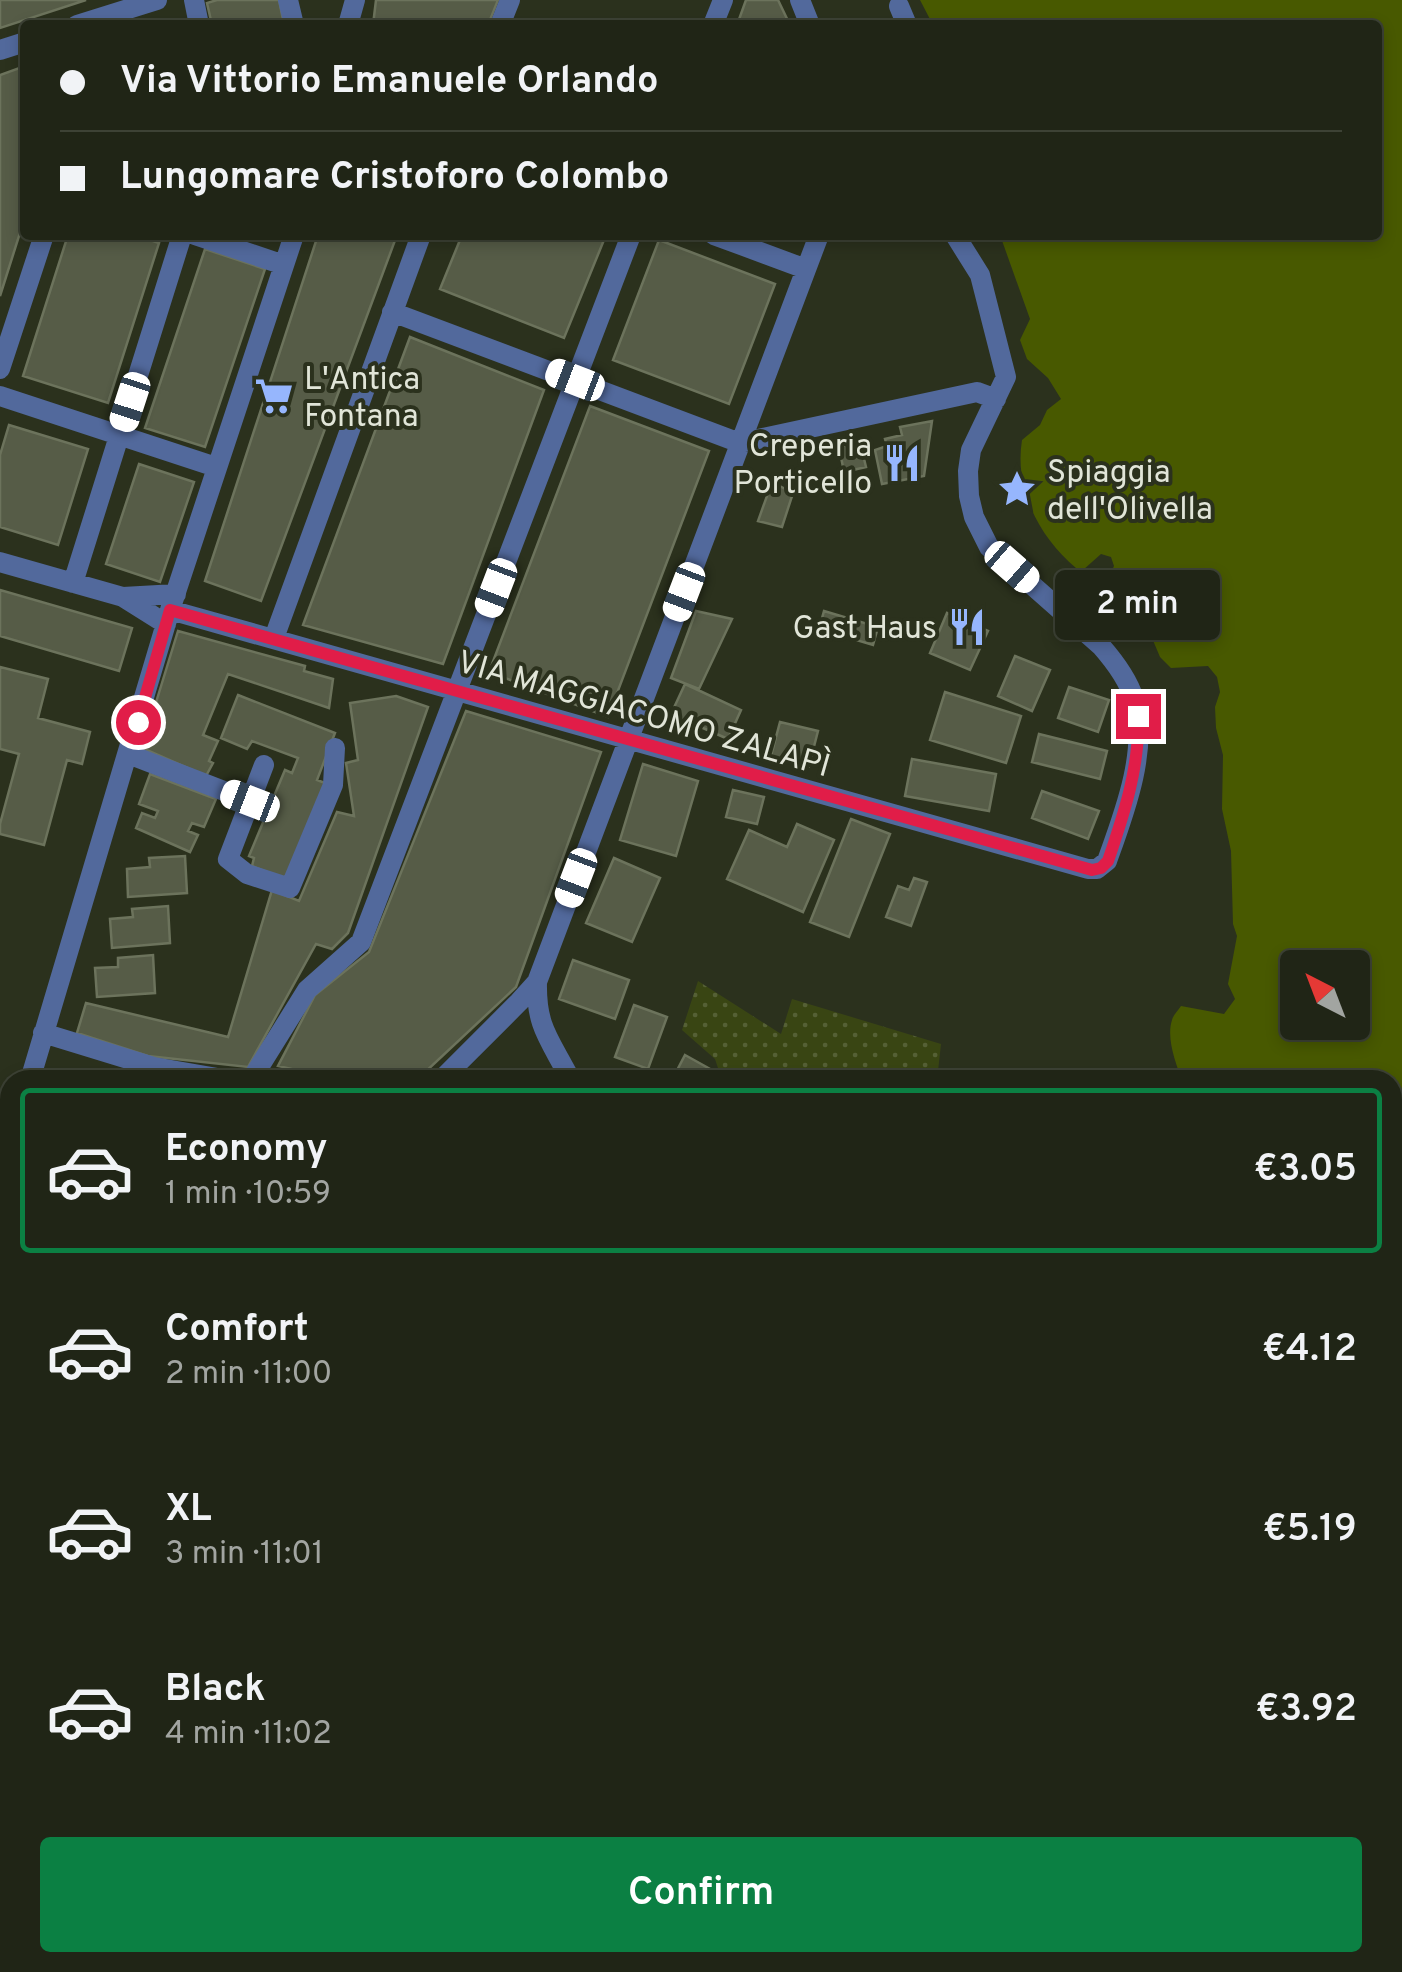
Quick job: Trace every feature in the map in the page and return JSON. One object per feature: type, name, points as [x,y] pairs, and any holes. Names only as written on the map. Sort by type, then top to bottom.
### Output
[{"type":"street","points":[[94,20],[157,0]]},
{"type":"street","points":[[0,369],[42,240]]},
{"type":"street","points":[[74,582],[180,240]]},
{"type":"street","points":[[210,240],[284,264]]},
{"type":"street","points":[[33,1070],[171,609],[292,240]]},
{"type":"street","points":[[274,638],[419,240]]},
{"type":"street","points":[[257,1070],[306,990],[361,942],[629,240]]},
{"type":"street","points":[[727,240],[806,270]]},
{"type":"street","points":[[565,1070],[541,1026],[536,1006],[537,982],[816,240]]},
{"type":"street","points":[[392,312],[740,443],[976,392],[996,399],[1006,377],[985,290],[958,240]]},
{"type":"street","points":[[0,396],[216,467]]},
{"type":"street","name":"VIA MAGGIACOMO ZALAPÌ","points":[[171,609],[1088,869],[1101,868],[1108,861],[1132,784],[1138,732],[1134,697],[1101,646],[990,547],[974,517],[969,496],[971,450],[996,399]]},
{"type":"street","points":[[0,562],[171,609]]},
{"type":"street","points":[[123,596],[171,609]]},
{"type":"street","points":[[264,766],[228,858],[247,874],[290,888],[333,785],[335,748]]},
{"type":"street","points":[[128,754],[250,801]]},
{"type":"street","points":[[451,1070],[537,982]]},
{"type":"street","points":[[43,1033],[172,1070]]},
{"type":"shaded area","points":[[920,0],[1402,0],[1402,1070],[1179,1070],[1170,1027],[1181,1006],[1224,1014],[1235,999],[1228,984],[1237,936],[1233,924],[1231,851],[1222,809],[1223,755],[1215,707],[1220,692],[1217,677],[1208,666],[1171,668],[1160,657],[1152,638],[1154,622],[1129,620],[1100,590],[1114,566],[1111,557],[1101,554],[1083,570],[1076,568],[1041,527],[1022,476],[1022,440],[1061,399],[1048,378],[1027,359],[1020,340],[1030,319],[1002,240],[1382,240],[1382,20],[930,20]]},
{"type":"shaded area","points":[[698,981],[781,1034],[792,999],[941,1044],[938,1070],[719,1070],[715,1059],[682,1030]]},
{"type":"building","points":[[0,0],[86,0],[20,20],[0,28]]},
{"type":"building","points":[[279,0],[283,20],[211,20],[207,3]]},
{"type":"building","points":[[376,0],[498,0],[490,20],[374,20]]},
{"type":"building","points":[[746,0],[778,0],[788,20],[739,20]]},
{"type":"building","points":[[20,68],[20,233],[0,296],[0,75]]},
{"type":"building","points":[[66,240],[159,243],[108,403],[23,376]]},
{"type":"building","points":[[316,240],[395,240],[261,601],[205,581]]},
{"type":"building","points":[[460,240],[604,240],[564,338],[440,289]]},
{"type":"building","points":[[659,240],[775,284],[729,404],[613,360]]},
{"type":"building","points":[[205,249],[265,269],[205,447],[145,428]]},
{"type":"building","points":[[410,337],[544,390],[443,664],[303,625]]},
{"type":"building","points":[[590,406],[709,451],[608,717],[489,672]]},
{"type":"building","name":"Creperia Porticello","points":[[932,421],[924,476],[882,484],[875,450],[887,446],[885,439],[902,435],[900,427]]},
{"type":"building","points":[[9,425],[88,449],[58,545],[0,527],[0,455]]},
{"type":"building","points":[[860,442],[866,467],[844,472],[839,447]]},
{"type":"building","points":[[139,464],[194,482],[160,582],[106,564]]},
{"type":"building","points":[[772,482],[793,493],[782,527],[758,521]]},
{"type":"building","points":[[0,590],[132,628],[119,671],[0,636]]},
{"type":"building","points":[[696,611],[732,619],[699,689],[671,678]]},
{"type":"building","points":[[824,611],[878,627],[873,645],[819,629]]},
{"type":"building","points":[[947,613],[988,631],[970,670],[930,653]]},
{"type":"building","points":[[178,631],[305,666],[304,671],[333,679],[329,708],[228,674],[203,735],[218,741],[206,776],[142,748]]},
{"type":"building","points":[[1015,656],[1050,670],[1032,711],[998,696]]},
{"type":"building","points":[[0,667],[48,679],[38,718],[90,732],[82,764],[67,760],[44,845],[0,834],[19,754],[0,749]]},
{"type":"building","points":[[685,684],[741,710],[728,739],[671,714]]},
{"type":"building","points":[[1069,687],[1109,700],[1098,732],[1058,718]]},
{"type":"building","points":[[945,692],[1021,716],[1006,763],[930,740]]},
{"type":"building","points":[[238,695],[335,733],[317,780],[325,783],[286,880],[252,866],[254,858],[249,856],[285,770],[292,773],[298,758],[252,741],[247,749],[221,738]]},
{"type":"building","points":[[396,696],[428,707],[348,933],[332,949],[316,944],[248,1067],[148,1056],[77,1033],[86,1003],[228,1037],[272,890],[299,901],[337,812],[354,816],[346,763],[358,760],[350,703]]},
{"type":"building","points":[[466,711],[601,752],[516,987],[427,1070],[296,1070],[278,1066],[315,995],[369,952]]},
{"type":"building","points":[[780,722],[818,731],[809,766],[771,756]]},
{"type":"building","points":[[1039,734],[1107,751],[1100,779],[1032,762]]},
{"type":"building","points":[[912,759],[996,774],[989,811],[905,796]]},
{"type":"building","points":[[643,764],[698,781],[676,856],[620,840]]},
{"type":"building","points":[[150,774],[216,799],[204,827],[192,823],[188,831],[198,835],[190,852],[136,828],[142,813],[155,818],[158,811],[139,804]]},
{"type":"building","points":[[733,790],[764,797],[757,824],[726,817]]},
{"type":"building","points":[[1042,791],[1099,811],[1088,839],[1032,818]]},
{"type":"building","points":[[851,819],[890,834],[849,937],[810,922]]},
{"type":"building","points":[[797,824],[834,840],[803,912],[727,879],[749,830],[787,847]]},
{"type":"building","points":[[185,856],[187,893],[128,897],[127,869],[150,867],[149,858]]},
{"type":"building","points":[[614,858],[660,878],[632,942],[586,923]]},
{"type":"building","points":[[914,878],[927,882],[911,926],[886,917],[898,886],[909,890]]},
{"type":"building","points":[[168,906],[170,943],[112,948],[110,919],[133,917],[132,909]]},
{"type":"building","points":[[153,955],[155,993],[97,997],[95,968],[118,967],[118,958]]},
{"type":"building","points":[[573,960],[629,980],[615,1019],[559,999]]},
{"type":"building","points":[[634,1005],[667,1017],[648,1069],[615,1057]]},
{"type":"building","points":[[685,1055],[710,1069],[709,1070],[677,1070]]},
{"type":"place","name":"L'Antica Fontana","points":[[274,396]]},
{"type":"place","name":"Creperia Porticello","points":[[902,463]]},
{"type":"place","name":"Spiaggia dell'Olivella","points":[[1017,489]]},
{"type":"place","name":"Gast Haus","points":[[967,627]]},
{"type":"route","points":[[138,722],[170,610],[1097,870],[1108,861],[1132,784],[1138,716]]}]
